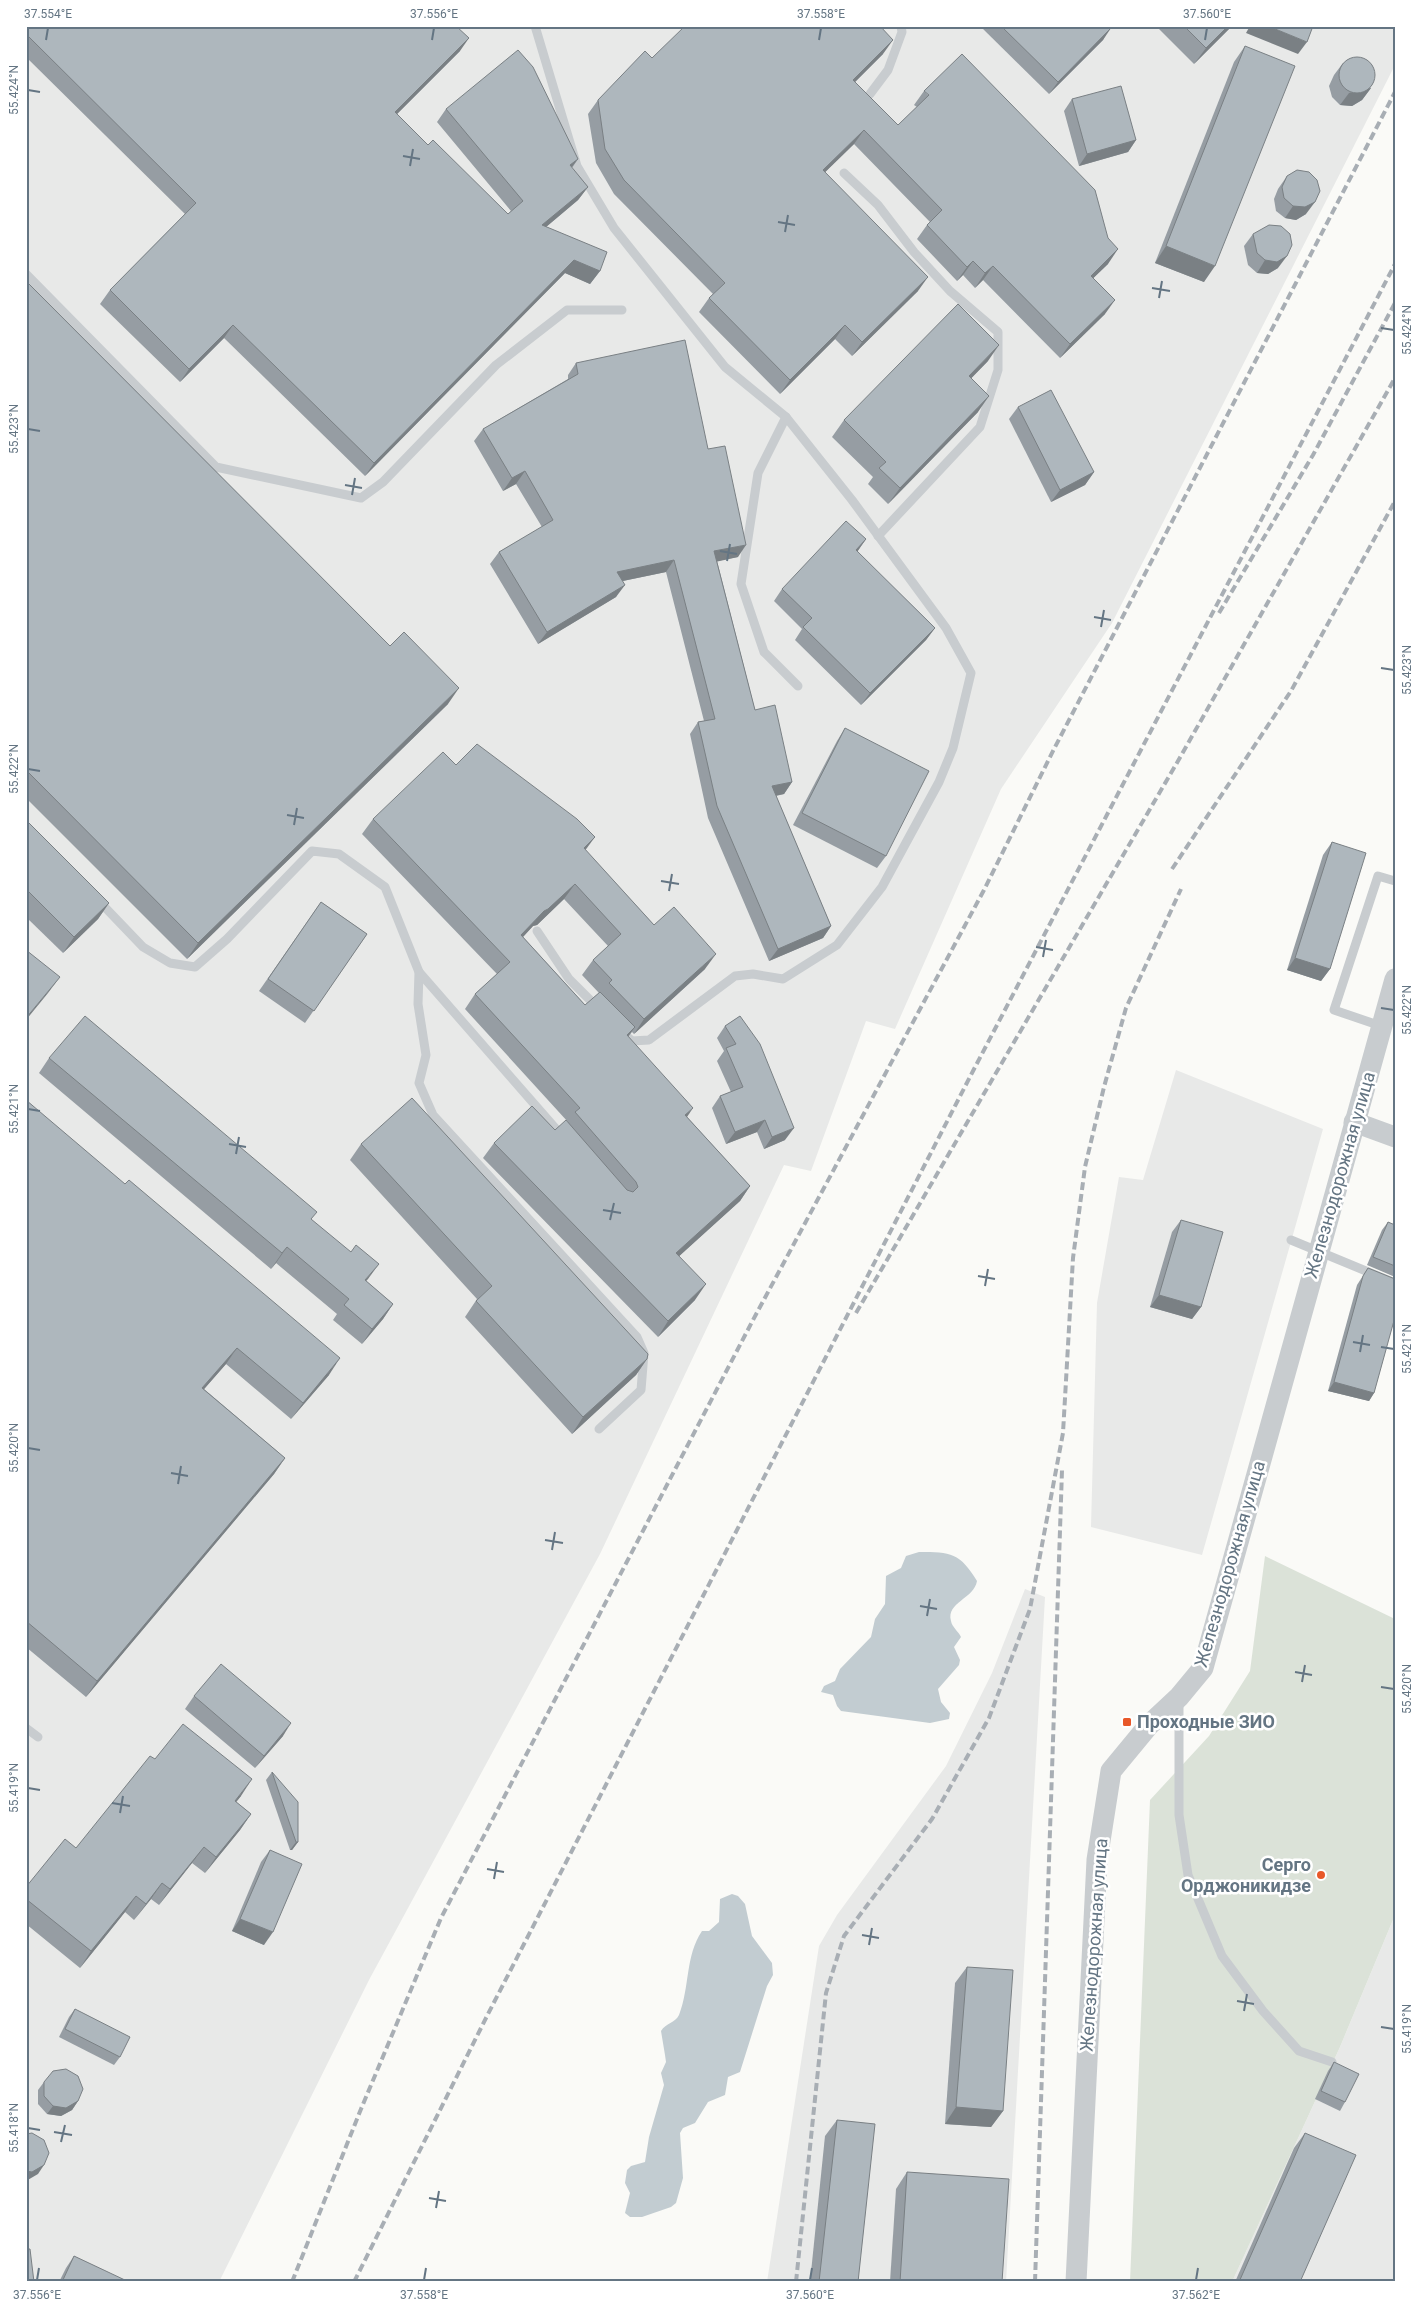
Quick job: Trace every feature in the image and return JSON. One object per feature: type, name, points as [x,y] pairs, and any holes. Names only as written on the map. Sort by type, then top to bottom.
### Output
[{"type":"street","name":"Железнодорожная улица","points":[[1076,2282],[1097,1860],[1111,1771],[1149,1726],[1203,1668],[1395,980]]},
{"type":"street","points":[[1354,1122],[1395,1137]]},
{"type":"lane","points":[[535,26],[577,166],[614,228],[725,368],[786,417],[946,628],[971,673],[953,748],[934,791],[882,887],[838,945],[783,979],[754,974],[735,976],[649,1040],[632,1041],[618,1027]]},
{"type":"lane","points":[[870,94],[888,70],[902,32],[901,26]]},
{"type":"lane","points":[[844,173],[878,205],[914,252],[950,291],[998,332],[998,370],[980,427],[878,536]]},
{"type":"lane","points":[[26,274],[216,467],[361,498],[384,482],[496,365],[567,310],[622,310]]},
{"type":"lane","points":[[786,417],[758,473],[741,584],[764,652],[798,686]]},
{"type":"lane","points":[[88,889],[143,947],[170,963],[195,967],[227,939],[312,851],[339,854],[385,887],[419,972],[570,1144]]},
{"type":"lane","points":[[1382,1026],[1334,1010],[1378,876],[1395,881]]},
{"type":"lane","points":[[537,931],[569,979],[604,1014]]},
{"type":"lane","points":[[419,972],[418,1004],[426,1055],[420,1083],[434,1115],[637,1337],[644,1354],[641,1390],[599,1429]]},
{"type":"lane","points":[[1291,1240],[1395,1283]]},
{"type":"lane","points":[[1178,1697],[1179,1815],[1188,1875],[1203,1911],[1222,1956],[1263,2012],[1299,2051],[1332,2062]]},
{"type":"lane","points":[[26,1728],[38,1737]]},
{"type":"shaded area","points":[[26,26],[1395,26],[1395,65],[1112,623],[1001,789],[895,1029],[866,1021],[811,1171],[784,1165],[600,1554],[369,1980],[219,2282],[26,2282]]},
{"type":"shaded area","points":[[1176,1070],[1323,1129],[1202,1555],[1091,1527],[1097,1303],[1119,1177],[1143,1180]]},
{"type":"shaded area","points":[[919,1552],[954,1556],[965,1565],[977,1581],[971,1592],[956,1605],[951,1615],[952,1623],[961,1637],[954,1647],[960,1660],[959,1665],[938,1689],[941,1702],[950,1713],[949,1719],[930,1723],[841,1711],[833,1695],[821,1692],[824,1686],[835,1681],[840,1669],[871,1637],[875,1619],[885,1604],[886,1576],[901,1568],[906,1556]]},
{"type":"shaded area","points":[[1265,1556],[1395,1619],[1395,1915],[1340,2047],[1232,2282],[1130,2282],[1150,1800],[1209,1736],[1250,1671]]},
{"type":"shaded area","points":[[1025,1589],[1045,1597],[1006,2282],[767,2282],[819,1946],[837,1915],[946,1766],[992,1673]]},
{"type":"shaded area","points":[[732,1894],[738,1896],[745,1904],[752,1936],[772,1963],[773,1975],[767,1986],[740,2072],[728,2077],[725,2095],[708,2102],[695,2123],[683,2128],[680,2133],[683,2178],[676,2203],[671,2207],[642,2217],[630,2217],[625,2213],[630,2193],[625,2183],[627,2170],[631,2166],[645,2162],[649,2137],[664,2085],[661,2073],[666,2062],[661,2031],[679,2015],[685,1994],[690,1961],[702,1931],[709,1931],[719,1922],[720,1899]]},
{"type":"shaded area","points":[[1395,1915],[1395,2282],[1232,2282],[1340,2047]]},
{"type":"building","points":[[26,26],[456,26],[469,38],[395,112],[428,145],[433,140],[508,214],[523,201],[446,109],[518,50],[533,67],[578,159],[570,165],[588,187],[542,225],[607,252],[600,271],[574,260],[374,463],[233,325],[189,369],[110,290],[196,203],[26,34]]},
{"type":"building","points":[[685,26],[880,26],[893,40],[853,80],[898,125],[929,95],[924,91],[962,54],[1095,190],[1108,238],[1118,249],[1091,276],[1115,300],[1070,344],[993,266],[985,273],[973,261],[967,267],[927,225],[942,210],[864,130],[823,170],[928,277],[862,342],[845,325],[790,380],[709,298],[725,283],[624,180],[605,149],[598,100],[645,51],[652,58]]},
{"type":"building","points":[[1001,26],[1110,26],[1111,28],[1058,82]]},
{"type":"building","points":[[1184,26],[1228,26],[1206,48]]},
{"type":"building","points":[[1268,26],[1313,26],[1307,42]]},
{"type":"building","points":[[1245,46],[1295,66],[1215,266],[1166,246]]},
{"type":"building","points":[[1357,57],[1364,58],[1370,62],[1374,68],[1374,82],[1370,88],[1364,92],[1357,93],[1350,92],[1344,88],[1340,82],[1339,75],[1340,68],[1344,62],[1350,58]]},
{"type":"building","points":[[1121,86],[1136,140],[1087,154],[1072,99]]},
{"type":"building","points":[[1297,170],[1309,172],[1317,180],[1320,191],[1315,202],[1305,207],[1293,206],[1284,198],[1282,187],[1287,176]]},
{"type":"building","points":[[1269,225],[1281,226],[1290,234],[1292,245],[1287,256],[1277,262],[1265,260],[1257,253],[1253,234]]},
{"type":"building","points":[[26,281],[390,646],[404,632],[459,688],[198,943],[26,770]]},
{"type":"building","points":[[958,304],[999,345],[969,376],[989,396],[900,488],[879,468],[886,462],[844,420]]},
{"type":"building","points":[[685,340],[708,449],[725,446],[746,545],[714,551],[755,710],[775,705],[792,782],[772,786],[831,926],[778,949],[717,806],[698,722],[715,719],[674,560],[617,572],[625,585],[547,632],[499,552],[553,520],[525,471],[512,478],[483,429],[578,374],[576,363]]},
{"type":"building","points":[[1051,390],[1094,472],[1060,490],[1018,407]]},
{"type":"building","points":[[846,521],[866,539],[856,550],[935,628],[870,693],[803,627],[812,618],[782,589]]},
{"type":"building","points":[[845,728],[929,771],[886,856],[802,813]]},
{"type":"building","points":[[477,744],[577,819],[595,837],[584,848],[654,925],[674,907],[716,954],[644,1019],[609,983],[612,980],[593,960],[621,934],[575,884],[544,911],[521,935],[585,1005],[600,992],[635,1027],[627,1035],[693,1108],[685,1115],[750,1186],[676,1253],[706,1284],[668,1321],[494,1143],[532,1106],[555,1130],[566,1120],[627,1190],[633,1192],[638,1187],[636,1182],[575,1112],[580,1108],[475,994],[510,962],[373,819],[443,752],[456,765]]},
{"type":"building","points":[[26,820],[109,903],[74,937],[26,889]]},
{"type":"building","points":[[1332,842],[1366,853],[1330,969],[1295,958]]},
{"type":"building","points":[[321,902],[367,934],[314,1011],[268,979]]},
{"type":"building","points":[[26,950],[60,977],[26,1018]]},
{"type":"building","points":[[85,1016],[317,1212],[311,1219],[351,1252],[356,1245],[379,1264],[365,1280],[393,1304],[372,1329],[344,1305],[349,1299],[287,1247],[282,1253],[49,1058]]},
{"type":"building","points":[[740,1016],[760,1044],[794,1128],[772,1137],[765,1120],[735,1132],[720,1096],[743,1087],[726,1048],[736,1044],[725,1026]]},
{"type":"building","points":[[412,1098],[648,1354],[647,1359],[583,1417],[476,1301],[492,1286],[361,1144]]},
{"type":"building","points":[[26,1100],[125,1184],[129,1180],[340,1358],[303,1403],[237,1348],[202,1388],[285,1458],[97,1681],[26,1621]]},
{"type":"building","points":[[1181,1220],[1223,1232],[1201,1307],[1159,1295]]},
{"type":"building","points":[[1388,1222],[1395,1225],[1395,1266],[1373,1257]]},
{"type":"building","points":[[1368,1268],[1395,1279],[1395,1317],[1374,1393],[1334,1382],[1363,1276]]},
{"type":"building","points":[[221,1664],[291,1723],[264,1756],[194,1696]]},
{"type":"building","points":[[183,1724],[252,1779],[235,1801],[251,1814],[216,1857],[204,1847],[170,1889],[162,1883],[146,1904],[136,1896],[91,1951],[26,1899],[26,1887],[65,1839],[76,1848],[150,1756],[155,1759]]},
{"type":"building","points":[[272,1772],[298,1802],[298,1842],[296,1842]]},
{"type":"building","points":[[270,1850],[302,1864],[273,1932],[240,1919]]},
{"type":"building","points":[[967,1967],[1013,1970],[1003,2111],[956,2107]]},
{"type":"building","points":[[75,2009],[130,2037],[120,2057],[65,2029]]},
{"type":"building","points":[[1334,2062],[1359,2074],[1345,2102],[1321,2091]]},
{"type":"building","points":[[66,2069],[78,2076],[83,2089],[78,2101],[66,2108],[53,2106],[44,2096],[44,2082],[53,2071]]},
{"type":"building","points":[[837,2120],[875,2124],[858,2282],[819,2282]]},
{"type":"building","points":[[32,2133],[44,2140],[49,2153],[44,2165],[32,2172],[26,2171],[26,2134]]},
{"type":"building","points":[[1305,2133],[1356,2155],[1300,2282],[1239,2282]]},
{"type":"building","points":[[907,2172],[1009,2179],[1002,2282],[900,2282]]},
{"type":"building","points":[[26,2249],[30,2249],[34,2282],[26,2282]]},
{"type":"building","points":[[74,2256],[127,2281],[62,2282]]},
{"type":"railway","points":[[292,2282],[361,2109],[441,1918],[753,1320],[984,890],[1054,749],[1395,92]]},
{"type":"railway","points":[[354,2282],[488,2014],[973,1071],[1395,264]]},
{"type":"railway","points":[[1219,613],[1313,455],[1395,303]]},
{"type":"railway","points":[[856,1313],[1178,761],[1395,378]]},
{"type":"railway","points":[[1172,869],[1291,691],[1395,501]]},
{"type":"railway","points":[[796,2282],[826,1993],[844,1936],[932,1819],[989,1718],[1030,1609],[1063,1433],[1073,1258],[1085,1167],[1104,1087],[1126,1008],[1181,889]]},
{"type":"railway","points":[[1035,2282],[1062,1470]]},
{"type":"place","name":"Проходные ЗИО","points":[[1127,1722]]},
{"type":"place","name":"Серго Орджоникидзе","points":[[1321,1875]]}]
